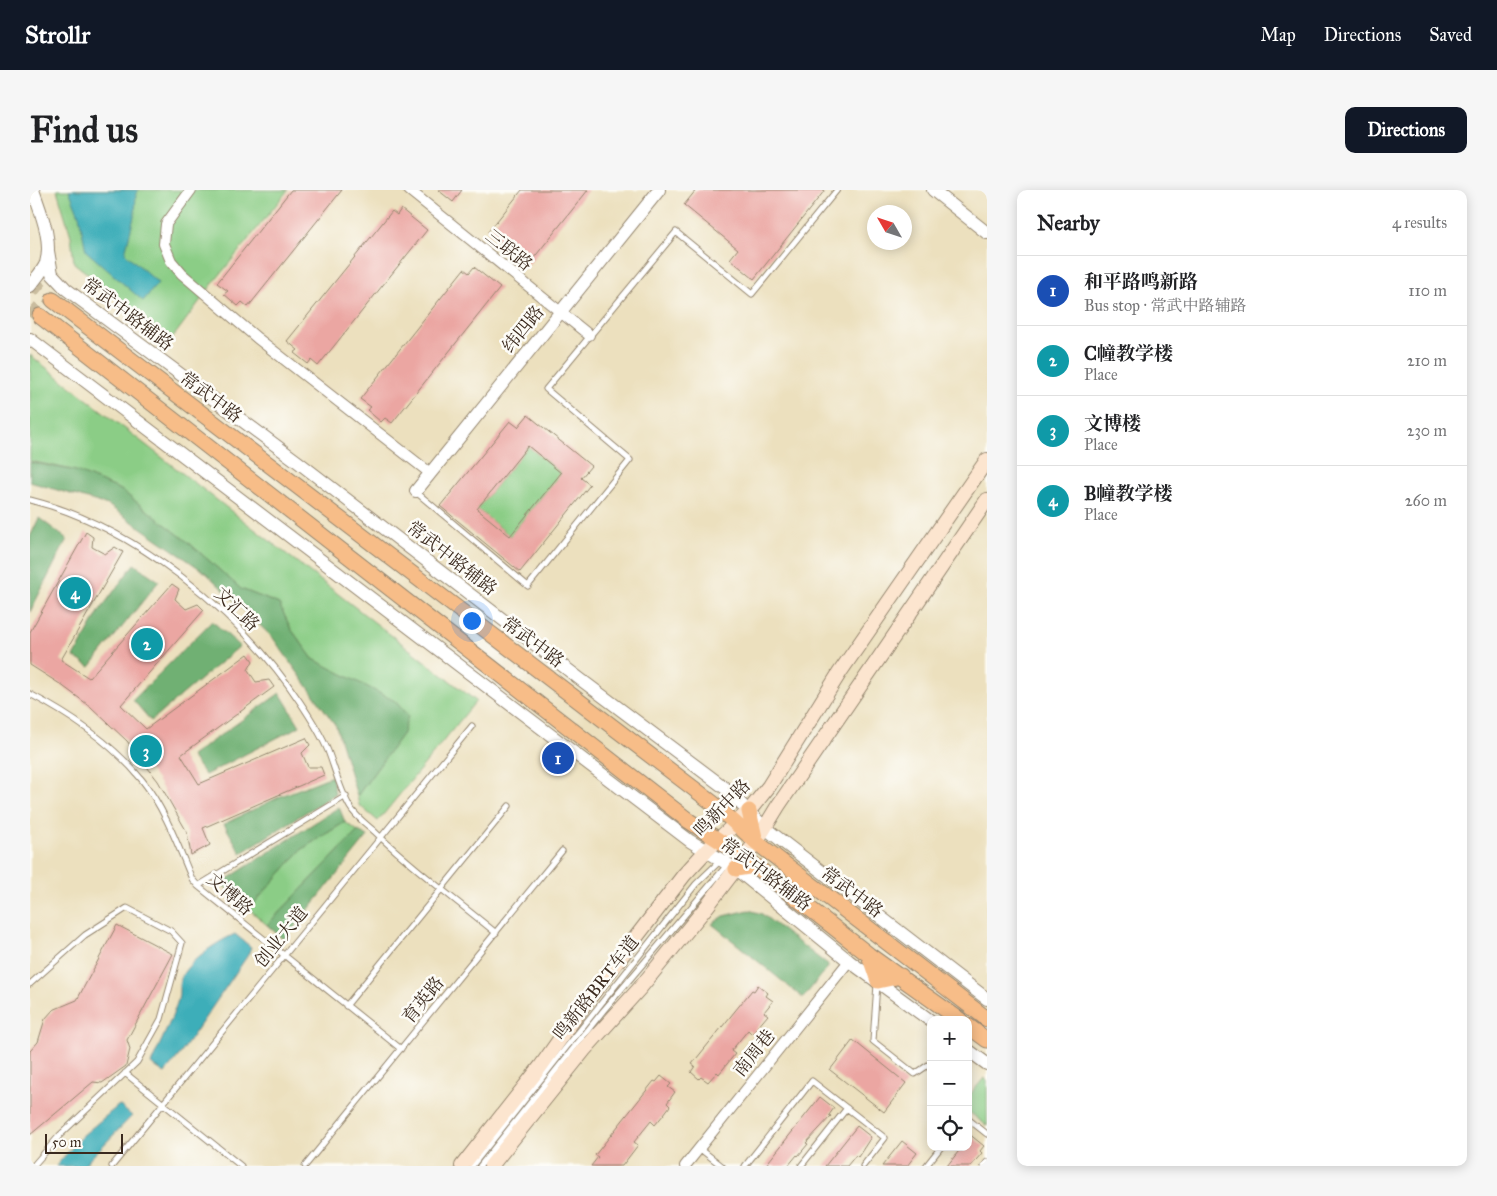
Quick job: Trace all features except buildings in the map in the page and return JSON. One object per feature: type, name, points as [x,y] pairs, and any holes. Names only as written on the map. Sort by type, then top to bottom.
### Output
[{"type":"main road","name":"常武中路","points":[[53,300],[698,792],[756,842],[987,1018]]},
{"type":"main road","points":[[40,316],[712,846],[901,976],[955,1016]]},
{"type":"main road","name":"鸣新中路","points":[[462,1166],[542,1066],[586,1002],[712,846],[749,811],[769,786],[840,672],[987,460]]},
{"type":"main road","points":[[491,1166],[584,1050],[659,966],[736,861],[756,842],[987,500]]},
{"type":"main road","points":[[749,811],[756,842]]},
{"type":"main road","points":[[869,955],[878,981],[901,976]]},
{"type":"main road","points":[[972,1029],[987,1041]]},
{"type":"main road","points":[[972,1043],[987,1041]]},
{"type":"street","name":"常武中路辅路","points":[[33,190],[44,229],[52,274],[66,289],[298,462],[580,680],[725,788],[765,828],[987,1000]]},
{"type":"street","points":[[191,190],[166,224],[164,244],[170,261],[182,274],[257,338],[430,473]]},
{"type":"street","name":"三联路","points":[[410,190],[589,335]]},
{"type":"street","name":"纬四路","points":[[416,491],[659,190]]},
{"type":"street","points":[[933,190],[987,233]]},
{"type":"street","points":[[30,286],[45,265],[48,252]]},
{"type":"street","name":"常武中路辅路","points":[[30,339],[685,837],[712,846]]},
{"type":"street","name":"常武中路辅路","points":[[736,861],[849,960],[927,1018]]},
{"type":"street","name":"南周巷","points":[[685,1166],[849,960]]},
{"type":"street","points":[[972,1053],[987,1064]]},
{"type":"lane","points":[[416,491],[528,586],[630,460],[546,389],[676,232],[752,294],[836,190]]},
{"type":"lane","name":"文汇路","points":[[30,500],[113,532],[155,556],[239,627],[300,702],[326,748],[354,812],[380,837],[496,933]]},
{"type":"lane","name":"文博路","points":[[30,694],[88,728],[117,754],[142,781],[172,831],[192,880],[198,886],[401,1049]]},
{"type":"lane","name":"创业大道","points":[[112,1166],[472,726]]},
{"type":"lane","points":[[198,886],[346,796]]},
{"type":"lane","points":[[346,1006],[509,806]]},
{"type":"lane","name":"育英路","points":[[305,1166],[562,851]]},
{"type":"lane","name":"鸣新路BRT车道","points":[[472,1166],[696,884],[736,861]]},
{"type":"lane","name":"鸣新路BRT车道","points":[[480,1166],[609,1004],[736,861]]},
{"type":"lane","points":[[30,984],[85,935],[127,908],[171,931],[182,943],[161,1019],[137,1062],[60,1134],[33,1166]]},
{"type":"lane","points":[[878,981],[873,1041],[915,1074],[927,1066]]},
{"type":"lane","points":[[125,1073],[241,1166]]},
{"type":"lane","points":[[745,1166],[812,1081],[885,1138],[863,1166]]},
{"type":"lane","points":[[801,1166],[847,1108]]},
{"type":"lane","points":[[972,1122],[987,1134]]},
{"type":"lane","points":[[699,1148],[722,1166]]},
{"type":"lane","points":[[926,1166],[938,1151]]},
{"type":"lane","points":[[984,1166],[987,1162]]},
{"type":"green space","points":[[57,190],[288,190],[211,286],[171,340],[74,263],[71,236]]},
{"type":"green space","points":[[30,355],[476,701],[378,821],[359,805],[357,796],[403,733],[371,689],[313,659],[291,629],[279,604],[241,589],[188,542],[121,490],[73,470],[30,461]]},
{"type":"green space","points":[[528,446],[561,473],[510,536],[477,509]]},
{"type":"green space","points":[[30,462],[76,471],[121,490],[188,542],[241,589],[279,604],[291,629],[313,659],[395,701],[408,716],[403,733],[357,796],[336,726],[273,638],[206,573],[108,505],[30,482]]},
{"type":"green space","points":[[39,518],[67,539],[30,612],[30,537]]},
{"type":"green space","points":[[134,564],[159,581],[90,667],[74,657],[100,610]]},
{"type":"green space","points":[[212,621],[240,646],[151,721],[133,700]]},
{"type":"green space","points":[[280,693],[300,726],[205,775],[191,756]]},
{"type":"green space","points":[[332,776],[335,794],[241,853],[224,824],[281,796]]},
{"type":"green space","points":[[339,807],[345,822],[302,849],[249,909],[221,883]]},
{"type":"green space","points":[[345,822],[358,831],[267,925],[249,909],[302,849]]},
{"type":"green space","points":[[358,831],[368,836],[284,940],[267,925]]},
{"type":"green space","points":[[749,910],[762,914],[829,966],[803,998],[712,924],[724,916]]},
{"type":"green space","points":[[984,1078],[987,1081],[987,1126],[972,1114],[972,1092]]},
{"type":"water","points":[[69,190],[139,190],[136,193],[135,213],[125,253],[158,283],[143,301],[86,251],[79,215]]},
{"type":"water","points":[[235,934],[251,947],[248,955],[181,1053],[165,1073],[151,1064],[179,997],[179,982],[183,973],[203,953]]},
{"type":"water","points":[[119,1105],[132,1116],[83,1166],[56,1166],[82,1136]]},
{"type":"tunnel","points":[[30,281],[53,300]]},
{"type":"tunnel","points":[[30,308],[40,316]]},
{"type":"place","name":"B幢教学楼","points":[[75,593]]},
{"type":"place","name":"C幢教学楼","points":[[147,644]]},
{"type":"place","name":"文博楼","points":[[146,751]]},
{"type":"place","name":"和平路鸣新路","points":[[558,758]]}]
